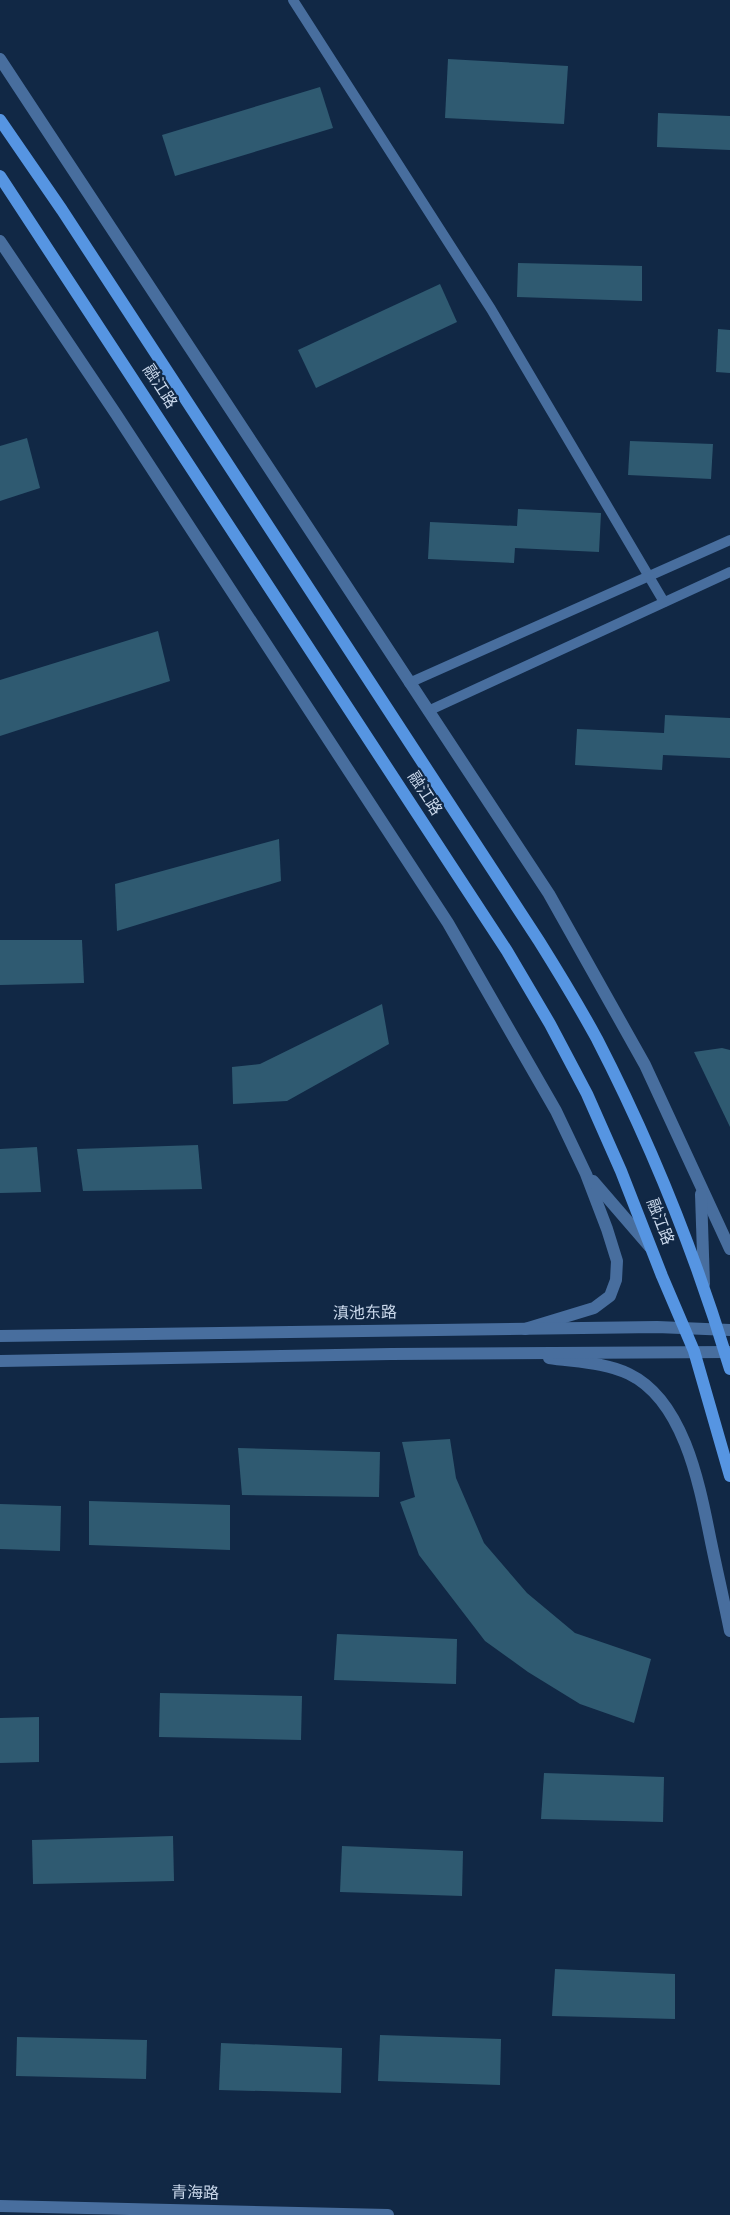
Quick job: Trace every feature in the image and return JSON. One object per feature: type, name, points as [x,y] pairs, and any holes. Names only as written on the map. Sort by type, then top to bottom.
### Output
[{"type":"main road","name":"融江路","points":[[0,120],[62,210],[539,941],[596,1038],[672,1205],[704,1292],[724,1329],[730,1368]]},
{"type":"main road","name":"融江路","points":[[0,176],[507,951],[550,1024],[587,1094],[685,1328],[694,1351],[730,1476]]},
{"type":"street","points":[[0,60],[549,894],[645,1065],[730,1249]]},
{"type":"street","points":[[0,241],[110,405],[448,923],[556,1111],[586,1174],[617,1261],[616,1280],[610,1296],[594,1308],[525,1329]]},
{"type":"street","points":[[586,1174],[651,1248]]},
{"type":"street","points":[[701,1186],[704,1292]]},
{"type":"street","name":"滇池东路","points":[[0,1336],[525,1329],[724,1329]]},
{"type":"street","points":[[0,1361],[728,1352]]},
{"type":"street","points":[[509,1353],[609,1367],[631,1375],[658,1397],[682,1437],[697,1476],[730,1631]]},
{"type":"street","name":"青海路","points":[[0,2206],[388,2215]]},
{"type":"lane","points":[[293,0],[491,309],[664,602]]},
{"type":"lane","points":[[409,682],[730,540]]},
{"type":"lane","points":[[428,711],[730,572]]},
{"type":"building","points":[[448,59],[568,66],[564,124],[445,118]]},
{"type":"building","points":[[320,87],[333,128],[175,176],[162,135]]},
{"type":"building","points":[[658,113],[730,116],[730,150],[657,147]]},
{"type":"building","points":[[518,263],[642,266],[642,301],[517,297]]},
{"type":"building","points":[[440,284],[457,322],[316,388],[298,350]]},
{"type":"building","points":[[718,329],[730,330],[730,373],[716,372]]},
{"type":"building","points":[[27,438],[40,488],[0,501],[0,446]]},
{"type":"building","points":[[630,441],[713,444],[711,479],[628,475]]},
{"type":"building","points":[[518,509],[601,513],[599,552],[515,548],[514,563],[428,559],[430,522],[517,526]]},
{"type":"building","points":[[158,631],[170,681],[0,736],[0,680]]},
{"type":"building","points":[[665,715],[730,718],[730,758],[663,755],[662,770],[575,765],[577,729],[664,733]]},
{"type":"building","points":[[279,839],[281,881],[117,931],[115,884]]},
{"type":"building","points":[[0,940],[82,940],[84,983],[0,985]]},
{"type":"building","points":[[382,1004],[389,1044],[287,1101],[233,1104],[232,1067],[260,1064]]},
{"type":"building","points":[[722,1048],[730,1050],[730,1127],[694,1052]]},
{"type":"building","points":[[198,1145],[202,1189],[83,1191],[77,1149]]},
{"type":"building","points":[[37,1147],[41,1192],[0,1193],[0,1149]]},
{"type":"building","points":[[450,1439],[456,1478],[484,1543],[527,1593],[575,1633],[651,1659],[634,1723],[580,1704],[528,1672],[485,1641],[419,1555],[400,1502],[415,1497],[402,1442]]},
{"type":"building","points":[[238,1448],[380,1452],[379,1497],[242,1495]]},
{"type":"building","points":[[89,1501],[230,1505],[230,1550],[89,1545]]},
{"type":"building","points":[[0,1504],[61,1506],[60,1551],[0,1549]]},
{"type":"building","points":[[337,1634],[457,1639],[456,1684],[334,1680]]},
{"type":"building","points":[[160,1693],[302,1696],[301,1740],[159,1737]]},
{"type":"building","points":[[39,1717],[39,1762],[0,1763],[0,1718]]},
{"type":"building","points":[[544,1773],[664,1777],[663,1822],[541,1819]]},
{"type":"building","points":[[173,1836],[174,1881],[33,1884],[32,1840]]},
{"type":"building","points":[[342,1846],[463,1851],[462,1896],[340,1892]]},
{"type":"building","points":[[555,1969],[675,1974],[675,2019],[552,2016]]},
{"type":"building","points":[[380,2035],[501,2039],[500,2085],[378,2081]]},
{"type":"building","points":[[17,2037],[147,2040],[146,2079],[16,2076]]},
{"type":"building","points":[[221,2043],[342,2048],[341,2093],[219,2090]]}]
